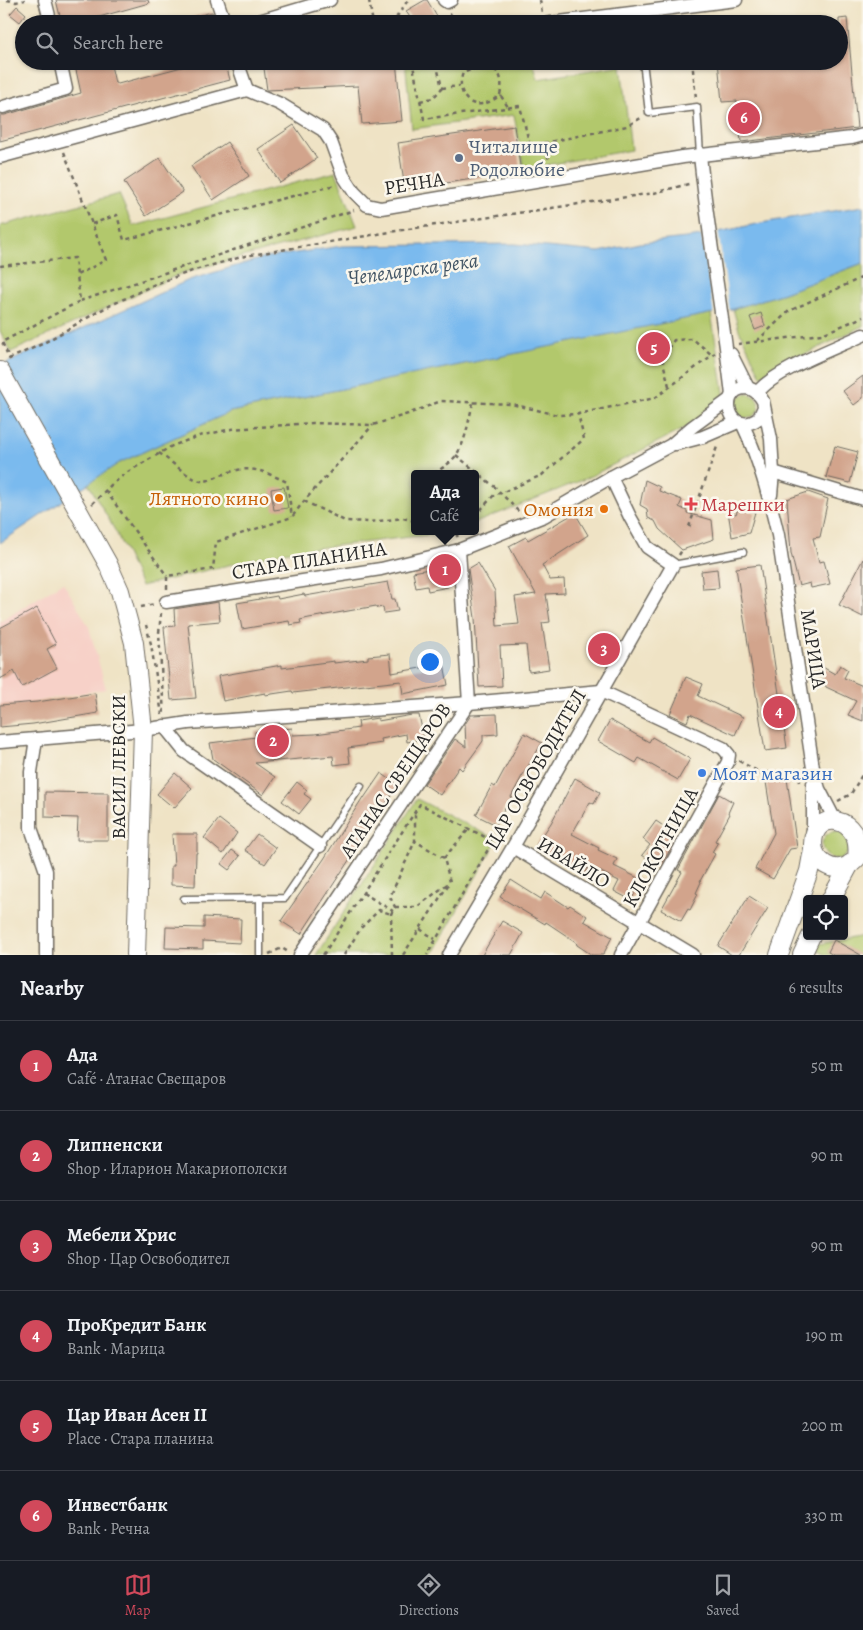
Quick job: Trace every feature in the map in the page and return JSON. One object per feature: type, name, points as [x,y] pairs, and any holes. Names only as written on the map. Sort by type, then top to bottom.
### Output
[{"type":"main road","name":"ВАСИЛ ЛЕВСКИ","points":[[5,365],[120,591],[134,643],[143,730],[136,955]]},
{"type":"main road","points":[[779,955],[809,871],[817,830],[825,823],[844,819],[857,831],[860,839],[860,849],[857,858],[834,895]]},
{"type":"main road","points":[[813,844],[817,858],[832,868],[841,868],[857,858]]},
{"type":"street","points":[[45,0],[49,15]]},
{"type":"street","points":[[217,0],[222,15]]},
{"type":"street","points":[[280,15],[330,0]]},
{"type":"street","points":[[444,0],[447,2],[451,0]]},
{"type":"street","points":[[615,15],[736,0]]},
{"type":"street","points":[[3,107],[66,89],[62,70]]},
{"type":"street","points":[[0,157],[247,90],[240,70]]},
{"type":"street","name":"РЕЧНА","points":[[247,90],[280,104],[324,130],[331,142],[343,175],[354,192],[367,205],[381,208],[700,155],[852,138],[863,135]]},
{"type":"street","points":[[700,155],[699,186],[726,345],[730,398],[728,405],[731,415],[740,422],[753,445],[771,505]]},
{"type":"street","points":[[671,445],[742,389],[753,390],[796,366],[863,335]]},
{"type":"street","points":[[726,345],[753,390],[763,401],[771,440],[773,472],[771,505]]},
{"type":"street","points":[[671,445],[703,437],[740,422],[748,424],[759,418],[764,407]]},
{"type":"street","name":"СТАРА ПЛАНИНА","points":[[166,602],[381,569],[459,550],[544,516],[671,445]]},
{"type":"street","points":[[773,472],[863,499]]},
{"type":"street","points":[[612,477],[630,517],[647,547],[673,565]]},
{"type":"street","name":"МАРИЦА","points":[[771,505],[778,535],[813,768]]},
{"type":"street","name":"АТАНАС СВЕЩАРОВ","points":[[300,955],[469,703],[459,550]]},
{"type":"street","name":"ЦАР ОСВОБОДИТЕЛ","points":[[449,955],[513,847],[673,565]]},
{"type":"street","points":[[0,742],[143,730],[188,722],[469,703],[601,691],[723,748],[729,755]]},
{"type":"street","points":[[164,726],[184,752],[320,846]]},
{"type":"street","points":[[36,739],[31,772],[31,828],[46,871],[46,955]]},
{"type":"street","name":"КЛОКОТНИЦА","points":[[621,955],[728,762],[729,755]]},
{"type":"street","points":[[813,768],[819,790],[844,819]]},
{"type":"street","points":[[813,768],[813,844]]},
{"type":"street","name":"ИВАЙЛО","points":[[513,847],[639,924],[694,955]]},
{"type":"lane","points":[[644,70],[649,113],[697,107],[700,155]]},
{"type":"lane","points":[[673,565],[743,552]]},
{"type":"lane","points":[[184,899],[285,898],[360,786]]},
{"type":"lane","points":[[260,898],[260,955]]},
{"type":"path","points":[[8,0],[16,2],[24,0]]},
{"type":"path","points":[[369,0],[372,15]]},
{"type":"path","points":[[398,15],[408,0]]},
{"type":"path","points":[[414,70],[424,119],[520,106],[530,146],[627,126],[649,113]]},
{"type":"path","points":[[438,70],[442,88]]},
{"type":"path","points":[[496,70],[502,79],[500,95],[508,107]]},
{"type":"path","points":[[693,70],[697,107]]},
{"type":"path","points":[[468,71],[463,73],[460,86],[465,98],[476,104],[489,102],[500,95]]},
{"type":"path","points":[[420,101],[433,98],[442,88],[460,86]]},
{"type":"path","points":[[60,141],[106,260],[77,275]]},
{"type":"path","points":[[544,143],[555,178]]},
{"type":"path","points":[[92,224],[117,215],[124,240],[347,182]]},
{"type":"path","points":[[5,365],[101,310],[155,284],[245,256],[699,186]]},
{"type":"path","points":[[2,342],[80,300],[367,205]]},
{"type":"path","points":[[0,266],[75,258],[80,300]]},
{"type":"path","points":[[756,342],[789,311],[863,276]]},
{"type":"path","points":[[91,505],[126,473],[159,453],[200,436],[232,429],[312,423],[373,425],[441,401],[511,404],[558,415],[578,414],[654,398],[726,345],[822,334],[863,317]]},
{"type":"path","points":[[669,386],[662,358],[674,340],[693,339],[712,355]]},
{"type":"path","points":[[439,470],[454,458],[463,440],[473,403]]},
{"type":"path","points":[[479,512],[495,494],[542,474],[584,439],[578,414]]},
{"type":"path","points":[[167,576],[213,569],[216,542],[292,517],[304,501],[373,425]]},
{"type":"path","points":[[689,527],[718,441]]},
{"type":"path","points":[[159,453],[191,477],[203,481],[237,469],[262,470],[287,482],[292,517]]},
{"type":"path","points":[[456,454],[474,470]]},
{"type":"path","points":[[479,474],[501,493],[529,522]]},
{"type":"path","points":[[106,491],[167,576],[166,602],[159,616],[164,726]]},
{"type":"path","points":[[304,501],[345,521],[370,522],[403,518],[411,520]]},
{"type":"path","points":[[729,755],[761,773],[798,770],[801,789]]},
{"type":"path","points":[[844,819],[851,794],[863,774]]},
{"type":"path","points":[[322,955],[420,804],[493,841],[427,955]]},
{"type":"path","points":[[395,907],[390,897],[416,841],[415,812]]},
{"type":"path","points":[[444,858],[470,829]]},
{"type":"path","points":[[403,955],[450,882],[444,858],[416,841]]},
{"type":"path","points":[[395,907],[416,908],[450,882]]},
{"type":"path","points":[[363,893],[392,912]]},
{"type":"path","points":[[392,955],[392,912],[395,907]]},
{"type":"path","points":[[344,955],[361,928],[380,910],[392,912]]},
{"type":"path","points":[[420,929],[436,939]]},
{"type":"path","points":[[268,955],[282,948],[293,955]]},
{"type":"shaded area","points":[[63,582],[89,627],[106,689],[0,708],[0,622]]},
{"type":"green space","points":[[406,70],[536,70],[538,79],[591,70],[622,70],[631,150],[524,169],[514,115],[412,129]]},
{"type":"green space","points":[[336,172],[357,226],[182,273],[11,352],[0,331],[0,226],[119,194],[133,226]]},
{"type":"green space","points":[[863,263],[863,326],[761,376],[739,330],[733,309],[784,293]]},
{"type":"green space","points":[[711,313],[725,399],[701,420],[587,478],[479,521],[479,470],[411,470],[411,535],[427,535],[283,552],[141,586],[117,534],[88,483],[119,463],[230,412]]},
{"type":"green space","points":[[747,394],[752,395],[758,401],[758,411],[752,417],[747,418],[742,417],[736,411],[735,406],[736,401],[742,395]]},
{"type":"green space","points":[[417,799],[497,840],[432,955],[316,955]]},
{"type":"green space","points":[[836,831],[846,835],[850,845],[846,855],[836,859],[826,855],[822,845],[826,835]]},
{"type":"green space","points":[[863,936],[863,955],[826,955],[809,946],[848,940]]},
{"type":"water","name":"Чепеларска река","points":[[863,206],[863,263],[784,293],[733,309],[230,412],[119,463],[0,543],[0,366],[189,280],[263,258],[342,246],[515,244],[599,252],[640,243],[695,237],[761,223]]},
{"type":"pier","points":[[718,230],[730,312],[714,315],[701,233]]},
{"type":"building","points":[[56,0],[148,0],[149,3],[106,15],[60,15]]},
{"type":"building","points":[[427,0],[436,15],[408,15],[406,11]]},
{"type":"building","points":[[17,6],[26,14],[15,15],[15,18],[10,14]]},
{"type":"building","points":[[212,12],[213,15],[200,15]]},
{"type":"building","points":[[848,29],[857,128],[741,142],[737,101],[722,102],[719,70],[848,70]]},
{"type":"building","points":[[76,70],[112,70],[115,83],[118,84],[170,70],[227,70],[230,80],[0,141],[0,115],[81,93]]},
{"type":"building","points":[[264,70],[397,70],[402,121],[362,124],[358,86],[267,90]]},
{"type":"building","points":[[294,125],[317,158],[280,183],[258,149]]},
{"type":"building","name":"Читалище Родолюбие","points":[[514,126],[521,172],[405,189],[398,143]]},
{"type":"building","points":[[227,142],[249,176],[213,200],[191,166]]},
{"type":"building","points":[[160,158],[183,192],[146,216],[124,182]]},
{"type":"building","points":[[761,313],[765,326],[755,330],[750,317]]},
{"type":"building","points":[[863,376],[863,398],[854,405],[843,391]]},
{"type":"building","points":[[835,446],[858,452],[850,483],[826,477]]},
{"type":"building","points":[[645,480],[660,487],[659,491],[682,500],[679,507],[687,511],[687,513],[712,520],[714,539],[682,550],[659,529],[655,521],[648,518],[647,509],[640,505]]},
{"type":"building","name":"Лятното кино","points":[[284,487],[288,508],[274,510],[271,489]]},
{"type":"building","points":[[808,492],[828,499],[820,537],[813,538],[819,562],[824,561],[830,584],[811,588],[810,583],[799,586],[791,553],[787,499]]},
{"type":"building","points":[[741,502],[750,506],[749,511],[755,512],[749,533],[732,537],[728,511],[736,514]]},
{"type":"building","points":[[575,513],[588,535],[542,565],[550,580],[564,579],[565,593],[546,594],[550,622],[542,623],[549,669],[529,672],[526,645],[500,646],[502,686],[479,687],[475,618],[468,569],[478,563],[495,591],[497,626],[519,624],[515,597],[536,594],[509,546],[526,537],[528,540]]},
{"type":"building","points":[[863,559],[863,617],[839,605]]},
{"type":"building","points":[[760,565],[787,748],[765,751],[736,568]]},
{"type":"building","points":[[445,566],[448,587],[428,591],[427,586],[416,588],[413,572]]},
{"type":"building","points":[[717,569],[719,588],[703,589],[701,571]]},
{"type":"building","points":[[388,582],[392,599],[395,599],[398,611],[384,613],[383,607],[377,608],[376,606],[309,618],[300,620],[301,623],[290,625],[289,621],[242,629],[237,603],[277,596],[278,599],[304,594],[305,596]]},
{"type":"building","points":[[218,602],[220,621],[188,624],[196,698],[171,700],[164,627],[175,626],[174,609]]},
{"type":"building","points":[[37,608],[56,644],[47,649],[57,668],[22,687],[14,671],[0,679],[0,628]]},
{"type":"building","points":[[390,654],[392,673],[444,664],[448,685],[403,694],[401,681],[293,693],[292,691],[265,695],[265,693],[223,701],[218,676],[282,665],[282,668],[334,661],[334,663],[368,659],[368,656]]},
{"type":"building","points":[[817,664],[835,674],[840,665],[848,670],[844,678],[863,686],[863,721],[848,715],[856,701],[826,687]]},
{"type":"building","points":[[686,677],[703,684],[698,696],[743,717],[735,735],[690,714],[687,722],[670,714]]},
{"type":"building","points":[[95,693],[98,713],[33,724],[0,727],[0,705],[37,702]]},
{"type":"building","points":[[497,714],[498,734],[483,735],[483,741],[462,770],[459,767],[440,795],[424,784],[455,739],[466,747],[465,724],[471,715]]},
{"type":"building","points":[[419,715],[424,739],[407,742],[406,734],[381,739],[382,743],[348,748],[350,763],[334,765],[333,756],[255,763],[275,777],[263,795],[213,759],[210,743],[256,737],[255,732],[292,728],[293,735],[359,728],[358,721],[378,718],[378,721]]},
{"type":"building","points":[[610,720],[649,742],[652,737],[690,759],[678,780],[639,758],[636,763],[598,741]]},
{"type":"building","points":[[524,733],[542,743],[521,778],[511,797],[513,798],[507,808],[505,807],[496,825],[476,815],[492,785],[495,787]]},
{"type":"building","points":[[175,773],[192,788],[174,808],[157,794]]},
{"type":"building","points":[[381,773],[398,785],[301,934],[281,921]]},
{"type":"building","points":[[575,778],[600,792],[594,804],[590,802],[572,834],[617,859],[614,866],[642,880],[631,900],[614,891],[619,881],[589,866],[583,876],[535,847],[551,823]]},
{"type":"building","points":[[787,779],[797,848],[790,849],[773,879],[755,869],[774,833],[766,782]]},
{"type":"building","points":[[297,782],[307,790],[304,794],[311,799],[299,814],[282,801]]},
{"type":"building","points":[[45,792],[108,793],[108,840],[77,840],[78,818],[45,817]]},
{"type":"building","points":[[719,794],[733,802],[728,813],[730,814],[715,841],[718,842],[712,852],[715,854],[700,881],[696,893],[698,894],[690,910],[688,909],[681,921],[661,910],[682,872],[678,870]]},
{"type":"building","points":[[219,819],[237,833],[223,854],[204,838]]},
{"type":"building","points":[[656,821],[678,836],[663,862],[658,866],[642,855],[650,845],[643,839]]},
{"type":"building","points":[[172,834],[197,834],[195,886],[171,885],[171,866],[174,866]]},
{"type":"building","points":[[257,834],[276,848],[265,864],[245,850]]},
{"type":"building","points":[[232,850],[240,856],[229,870],[221,864]]},
{"type":"building","points":[[511,880],[541,899],[545,892],[568,907],[570,905],[587,916],[584,921],[612,937],[603,955],[592,955],[546,922],[545,924],[500,897]]},
{"type":"building","points":[[749,896],[768,908],[739,955],[732,955],[718,946]]},
{"type":"building","points":[[204,917],[241,919],[240,943],[203,941],[203,949],[165,948],[166,927],[204,928]]},
{"type":"building","points":[[502,921],[523,933],[511,955],[482,955]]},
{"type":"building","points":[[834,940],[861,955],[833,955],[828,952]]},
{"type":"place","name":"Инвестбанк","points":[[744,118]]},
{"type":"place","name":"Читалище Родолюбие","points":[[459,158]]},
{"type":"place","name":"Цар Иван Асен II","points":[[654,348]]},
{"type":"place","name":"Лятното кино","points":[[279,498]]},
{"type":"place","name":"Марешки","points":[[691,504]]},
{"type":"place","name":"Омония","points":[[604,509]]},
{"type":"place","name":"Ада","points":[[445,570]]},
{"type":"place","name":"Мебели Хрис","points":[[604,649]]},
{"type":"place","name":"ПроКредит Банк","points":[[779,712]]},
{"type":"place","name":"Липненски","points":[[273,741]]},
{"type":"place","name":"Моят магазин","points":[[702,773]]}]
